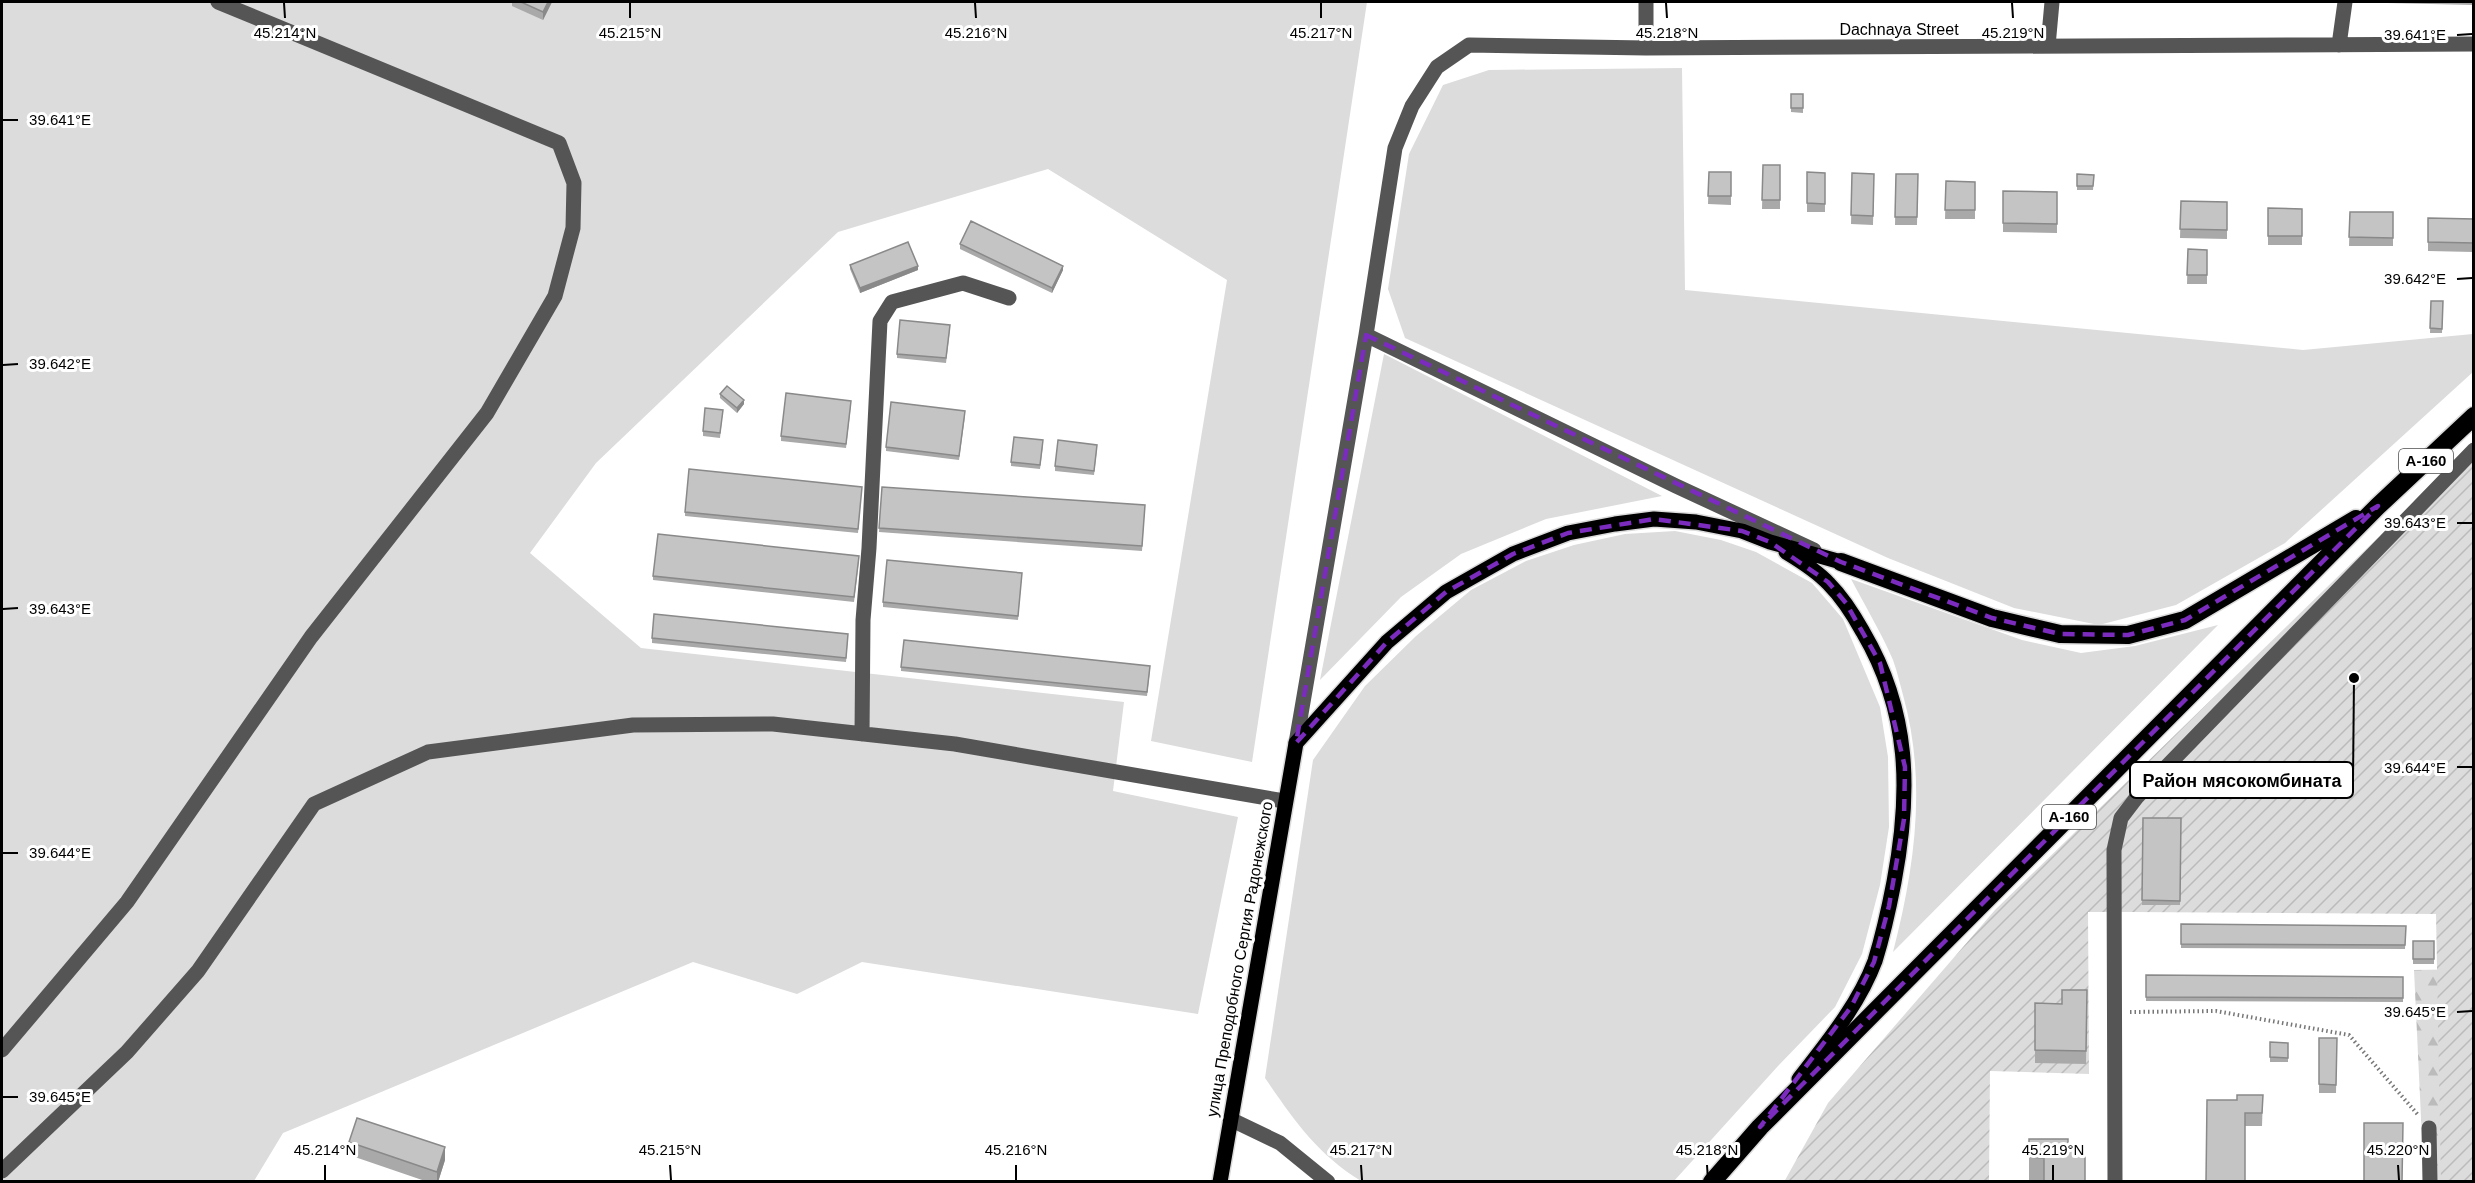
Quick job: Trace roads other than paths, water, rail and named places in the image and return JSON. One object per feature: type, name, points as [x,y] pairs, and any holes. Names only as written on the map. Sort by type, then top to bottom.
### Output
[{"type":"highway","name":"А-160","points":[[1712,1182],[1760,1127],[2378,506],[2474,416]]},
{"type":"highway","points":[[1841,562],[1992,618],[2060,634],[2128,635],[2185,620],[2378,506]]},
{"type":"main road","points":[[1296,743],[1387,642],[1446,592],[1513,554],[1568,533],[1654,519],[1696,522],[1742,531],[1770,542],[1841,562]]},
{"type":"main road","points":[[1760,1127],[1814,1059],[1851,1007],[1874,962],[1890,906],[1898,860],[1904,819],[1905,777],[1901,733],[1892,700],[1880,663],[1861,628],[1846,603],[1828,582],[1770,542]]},
{"type":"main road","name":"улица Преподобного Сергия Радонежского","points":[[1220,1182],[1284,801],[1296,743]]},
{"type":"street","points":[[2,1050],[127,902],[311,637],[487,413],[555,296],[573,228],[574,183],[559,143],[218,2]]},
{"type":"street","points":[[1646,2],[1646,48]]},
{"type":"street","points":[[2048,46],[2052,2]]},
{"type":"street","points":[[2339,45],[2344,2]]},
{"type":"street","name":"Dachnaya Street","points":[[1366,335],[1395,148],[1412,106],[1437,67],[1469,45],[1646,48],[2474,44]]},
{"type":"street","points":[[862,734],[863,620],[869,548],[880,321],[892,302],[963,283],[1009,298]]},
{"type":"street","points":[[1296,743],[1366,335],[1676,486],[1841,562]]},
{"type":"street","points":[[2115,1182],[2114,850],[2121,818],[2145,789],[2474,450]]},
{"type":"street","points":[[1676,486],[1742,531]]},
{"type":"street","points":[[2,1171],[127,1052],[198,971],[314,804],[428,752],[633,725],[773,724],[956,744],[1284,801]]},
{"type":"street","points":[[1230,1119],[1280,1143],[1328,1182]]},
{"type":"street","points":[[2429,1128],[2430,1182]]},
{"type":"place","name":"Район мясокомбината","points":[[2354,678]]}]
